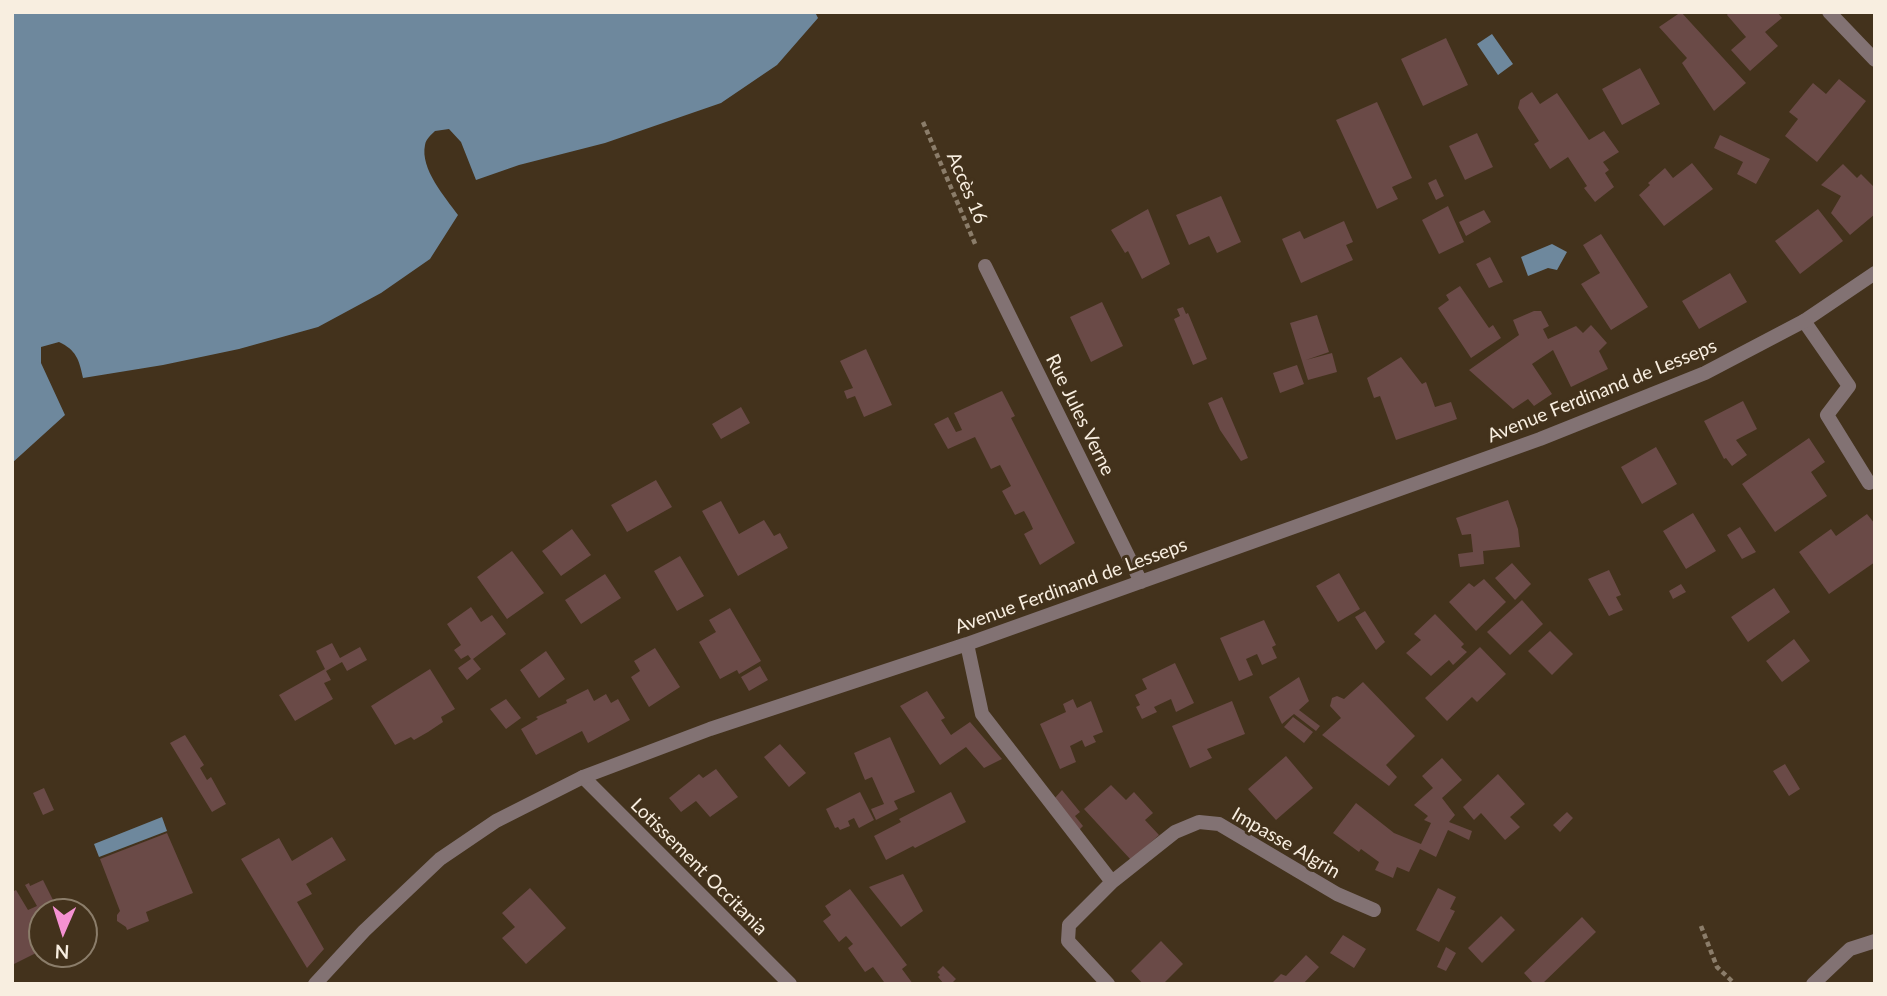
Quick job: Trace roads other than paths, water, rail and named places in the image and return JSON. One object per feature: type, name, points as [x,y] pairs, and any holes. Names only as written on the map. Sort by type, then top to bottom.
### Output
[{"type":"street","points":[[1829,12],[1875,60]]},
{"type":"street","name":"Rue Jules Verne","points":[[985,266],[1141,582]]},
{"type":"street","name":"Avenue Ferdinand de Lesseps","points":[[316,984],[364,930],[440,859],[496,821],[583,777],[710,729],[967,645],[1540,439],[1705,373],[1804,321],[1875,273]]},
{"type":"street","points":[[1804,321],[1849,386],[1827,415],[1870,483]]},
{"type":"street","points":[[967,645],[982,714],[1111,882]]},
{"type":"street","name":"Lotissement Occitania","points":[[583,777],[790,984]]},
{"type":"street","name":"Impasse Algrin","points":[[1108,984],[1068,941],[1069,925],[1111,882],[1175,832],[1199,822],[1219,824],[1337,894],[1374,910]]},
{"type":"street","points":[[1813,984],[1850,949],[1875,941]]},
{"type":"water","points":[[12,12],[815,12],[818,18],[777,65],[721,103],[605,143],[519,165],[476,180],[461,142],[449,129],[435,131],[426,143],[426,164],[458,215],[430,259],[381,293],[318,327],[239,349],[83,378],[78,360],[69,348],[59,342],[41,347],[41,363],[65,415],[12,463]]},
{"type":"water","points":[[1492,34],[1513,64],[1498,75],[1477,44]]},
{"type":"water","points":[[1552,244],[1567,252],[1557,270],[1548,268],[1528,276],[1521,257]]},
{"type":"water","points":[[162,817],[167,831],[99,857],[94,844]]}]
